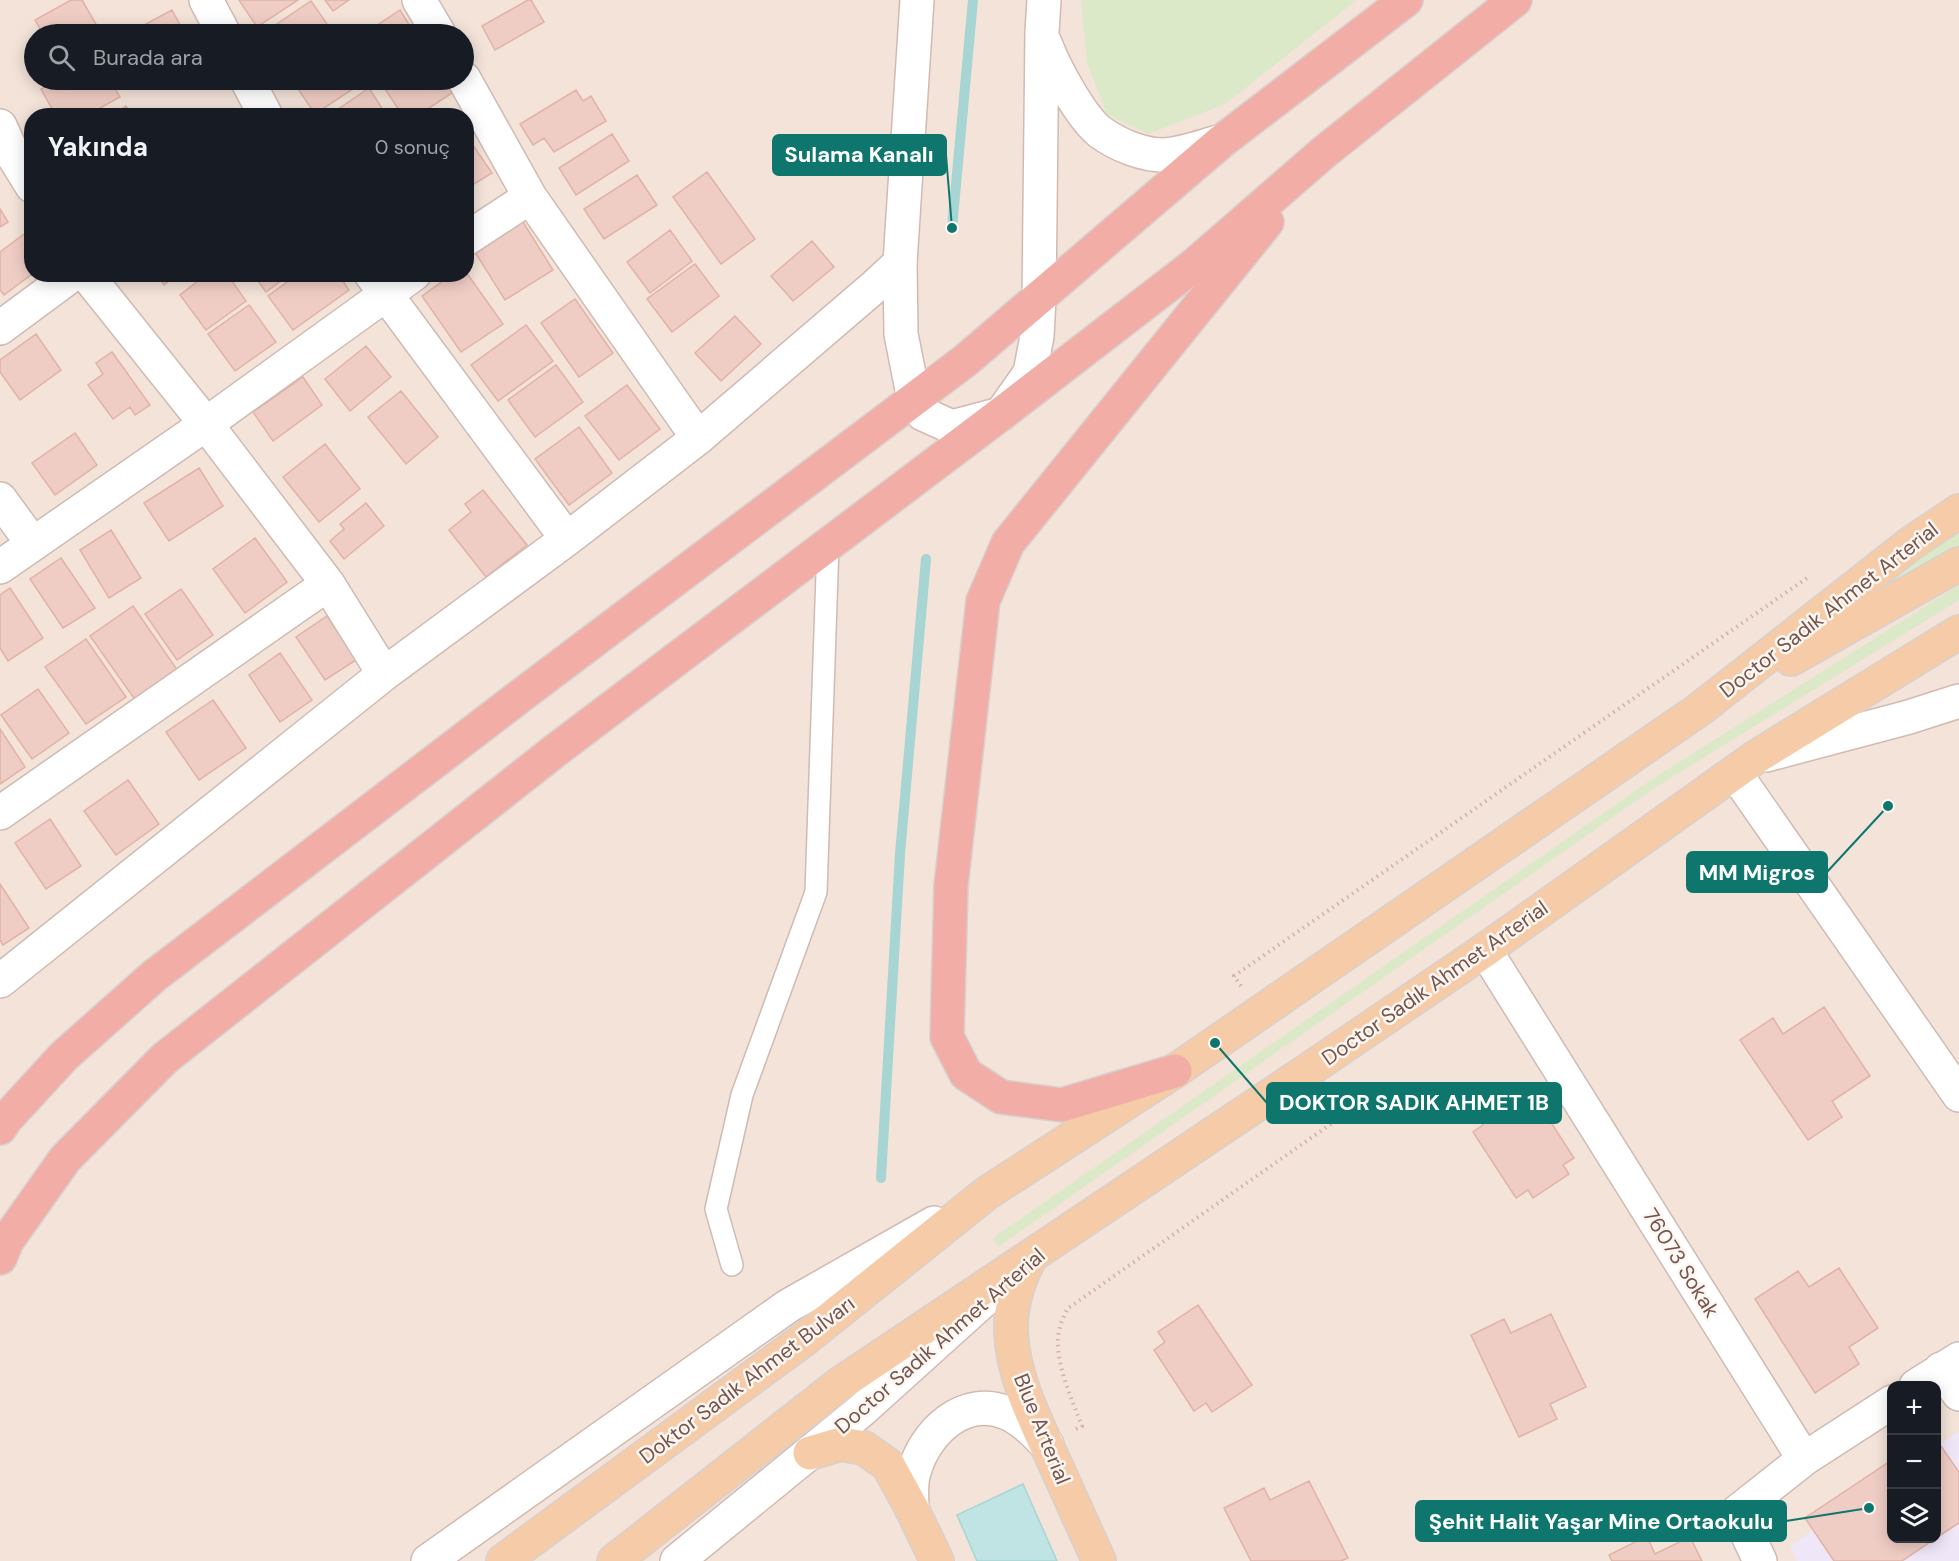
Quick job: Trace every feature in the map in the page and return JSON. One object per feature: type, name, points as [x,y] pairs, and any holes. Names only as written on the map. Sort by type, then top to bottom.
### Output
[{"type":"highway","points":[[0,1128],[64,1056],[154,976],[528,690],[966,360],[1222,141],[1406,0]]},
{"type":"highway","points":[[0,1258],[7,1241],[65,1159],[165,1058],[556,750],[1193,266],[1323,153],[1515,0]]},
{"type":"highway","points":[[1175,1071],[1062,1105],[1001,1097],[966,1074],[947,1037],[951,886],[983,601],[1008,543],[1323,153]]},
{"type":"main road","name":"Doctor Sadık Ahmet Arterial","points":[[987,1193],[1175,1071],[1700,709],[1910,544],[1959,511]]},
{"type":"main road","name":"Doctor Sadık Ahmet Arterial","points":[[1700,709],[1959,564]]},
{"type":"main road","name":"Doctor Sadık Ahmet Arterial","points":[[1030,1258],[1485,950],[1745,765],[1959,632]]},
{"type":"main road","name":"Doktor Sadık Ahmet Bulvarı","points":[[503,1561],[806,1338],[987,1193]]},
{"type":"main road","name":"Blue Arterial","points":[[1030,1258],[1018,1282],[1012,1307],[1011,1333],[1024,1394],[1057,1439],[1099,1561]]},
{"type":"main road","points":[[614,1561],[841,1383],[1030,1258]]},
{"type":"main road","points":[[810,1453],[841,1444],[864,1448],[888,1465],[936,1561]]},
{"type":"street","points":[[206,0],[219,24]]},
{"type":"street","points":[[419,0],[433,24]]},
{"type":"street","points":[[918,0],[900,263],[901,334],[914,400],[923,414],[952,427],[1001,414],[1030,373],[1037,336],[1039,299],[1044,0]]},
{"type":"street","points":[[1042,32],[1050,56],[1075,101],[1100,131],[1138,153],[1165,155],[1222,141]]},
{"type":"street","points":[[252,90],[262,108]]},
{"type":"street","points":[[470,90],[530,197],[698,438]]},
{"type":"street","points":[[0,126],[24,173]]},
{"type":"street","points":[[474,234],[530,197]]},
{"type":"street","points":[[0,981],[384,674],[567,539],[698,438],[900,263]]},
{"type":"street","points":[[0,328],[62,282]]},
{"type":"street","points":[[92,282],[206,424],[328,584],[384,674]]},
{"type":"street","points":[[0,567],[206,424],[378,284],[567,539]]},
{"type":"street","points":[[0,499],[33,544]]},
{"type":"street","points":[[0,813],[328,584]]},
{"type":"street","points":[[1959,701],[1745,765],[1959,1095]]},
{"type":"street","name":"76073 Sokak","points":[[1485,950],[1804,1459]]},
{"type":"street","name":"Doctor Sadık Ahmet Arterial","points":[[428,1561],[788,1306],[987,1193]]},
{"type":"street","name":"Doctor Sadık Ahmet Arterial","points":[[677,1561],[862,1410],[1030,1258]]},
{"type":"street","points":[[1760,1561],[1737,1512],[1804,1459],[1887,1405]]},
{"type":"street","points":[[912,1509],[912,1481],[919,1457],[939,1427],[956,1415],[972,1410],[989,1409],[1005,1412],[1028,1426],[1057,1439]]},
{"type":"lane","points":[[732,1265],[716,1209],[742,1095],[816,892],[828,545]]},
{"type":"path","points":[[1241,986],[1234,976],[1814,573]]},
{"type":"path","points":[[1057,1439],[1082,1426],[1066,1384],[1059,1353],[1059,1328],[1067,1310],[1338,1119],[1322,1098]]},
{"type":"shaded area","points":[[0,0],[1959,0],[1959,1561],[0,1561]]},
{"type":"shaded area","points":[[1959,1431],[1959,1561],[1797,1561],[1790,1546],[1887,1480],[1887,1543],[1941,1543],[1941,1443]]},
{"type":"green space","points":[[1081,0],[1357,0],[1225,104],[1148,134],[1107,114],[1087,63]]},
{"type":"green space","points":[[1959,532],[1959,546],[1942,558],[1784,651]]},
{"type":"green space","points":[[1959,585],[1959,600],[1656,787],[998,1247],[993,1238],[1651,780]]},
{"type":"water","points":[[1023,1484],[1057,1561],[977,1561],[957,1515]]},
{"type":"building","points":[[71,0],[82,0],[96,24],[37,24],[35,20]]},
{"type":"building","points":[[239,0],[298,0],[262,24],[255,24]]},
{"type":"building","points":[[325,0],[349,0],[333,11]]},
{"type":"building","points":[[531,0],[544,22],[495,50],[482,26]]},
{"type":"building","points":[[311,1],[327,24],[277,24]]},
{"type":"building","points":[[172,10],[180,24],[146,24]]},
{"type":"building","points":[[400,10],[409,24],[379,24]]},
{"type":"building","points":[[42,90],[116,90],[120,97],[100,108],[52,108]]},
{"type":"building","points":[[299,90],[351,90],[324,108],[311,108]]},
{"type":"building","points":[[366,90],[370,90],[382,108],[340,108]]},
{"type":"building","points":[[386,90],[450,90],[452,93],[429,108],[398,108]]},
{"type":"building","points":[[576,90],[583,101],[591,96],[606,121],[554,152],[544,138],[533,145],[520,124]]},
{"type":"building","points":[[612,134],[629,161],[576,195],[559,168]]},
{"type":"building","points":[[474,147],[492,173],[474,184]]},
{"type":"building","points":[[707,172],[755,239],[721,264],[673,197]]},
{"type":"building","points":[[637,175],[657,205],[604,239],[584,209]]},
{"type":"building","points":[[0,209],[8,222],[0,227]]},
{"type":"building","points":[[521,219],[553,270],[505,300],[474,248]]},
{"type":"building","points":[[670,230],[692,261],[650,293],[627,262]]},
{"type":"building","points":[[24,234],[24,280],[4,295],[0,290],[0,252]]},
{"type":"building","points":[[812,241],[834,267],[793,301],[771,276]]},
{"type":"building","points":[[695,264],[719,296],[672,332],[647,299]]},
{"type":"building","points":[[197,282],[233,282],[246,301],[206,330],[180,295]]},
{"type":"building","points":[[259,282],[279,282],[266,292]]},
{"type":"building","points":[[287,282],[344,282],[349,290],[293,330],[268,296]]},
{"type":"building","points":[[442,282],[473,282],[503,324],[461,352],[422,296]]},
{"type":"building","points":[[575,299],[613,353],[579,377],[541,323]]},
{"type":"building","points":[[249,305],[276,342],[235,371],[208,334]]},
{"type":"building","points":[[735,316],[761,344],[721,381],[695,353]]},
{"type":"building","points":[[526,325],[553,361],[498,401],[471,365]]},
{"type":"building","points":[[36,334],[61,370],[20,400],[0,372],[0,360]]},
{"type":"building","points":[[366,346],[391,377],[350,411],[325,379]]},
{"type":"building","points":[[112,352],[150,405],[135,415],[130,407],[113,419],[88,385],[103,374],[96,363]]},
{"type":"building","points":[[556,365],[583,402],[535,437],[508,400]]},
{"type":"building","points":[[303,377],[322,405],[273,441],[253,412]]},
{"type":"building","points":[[627,385],[660,429],[619,460],[585,416]]},
{"type":"building","points":[[401,391],[438,437],[406,464],[368,417]]},
{"type":"building","points":[[579,427],[612,473],[569,505],[535,459]]},
{"type":"building","points":[[75,433],[97,465],[55,495],[32,463]]},
{"type":"building","points":[[325,444],[360,489],[319,522],[283,477]]},
{"type":"building","points":[[199,468],[223,506],[169,541],[144,503]]},
{"type":"building","points":[[483,490],[527,545],[486,577],[449,530],[471,512],[465,504]]},
{"type":"building","points":[[366,503],[384,526],[344,559],[330,541],[344,529],[340,524]]},
{"type":"building","points":[[111,530],[141,578],[109,598],[80,550]]},
{"type":"building","points":[[255,538],[287,582],[245,613],[213,569]]},
{"type":"building","points":[[61,558],[95,608],[63,628],[30,579]]},
{"type":"building","points":[[10,588],[43,638],[8,661],[0,648],[0,595]]},
{"type":"building","points":[[181,589],[213,635],[177,660],[145,614]]},
{"type":"building","points":[[133,606],[178,671],[136,701],[90,636]]},
{"type":"building","points":[[327,616],[356,660],[325,680],[296,637]]},
{"type":"building","points":[[86,639],[126,697],[86,724],[45,667]]},
{"type":"building","points":[[280,653],[312,700],[280,722],[249,675]]},
{"type":"building","points":[[38,689],[69,733],[32,759],[1,715]]},
{"type":"building","points":[[213,700],[246,748],[199,780],[166,732]]},
{"type":"building","points":[[0,729],[25,767],[0,784]]},
{"type":"building","points":[[128,780],[159,824],[116,855],[84,811]]},
{"type":"building","points":[[50,819],[81,866],[46,889],[15,843]]},
{"type":"building","points":[[0,884],[29,928],[3,945],[0,940]]},
{"type":"building","points":[[1824,1007],[1870,1076],[1832,1101],[1842,1117],[1808,1140],[1740,1040],[1773,1018],[1783,1034]]},
{"type":"building","points":[[1514,1093],[1520,1102],[1532,1093],[1574,1158],[1563,1165],[1569,1174],[1533,1198],[1528,1190],[1516,1198],[1473,1132],[1483,1125],[1478,1117]]},
{"type":"building","points":[[1839,1268],[1878,1328],[1849,1347],[1859,1364],[1815,1393],[1755,1299],[1798,1271],[1809,1287]]},
{"type":"building","points":[[1198,1305],[1252,1385],[1212,1412],[1206,1403],[1194,1411],[1154,1350],[1165,1342],[1158,1332]]},
{"type":"building","points":[[1551,1314],[1586,1387],[1550,1404],[1557,1419],[1519,1437],[1471,1335],[1504,1319],[1511,1333]]},
{"type":"building","points":[[1941,1446],[1959,1472],[1959,1523],[1941,1535]]},
{"type":"building","points":[[1887,1463],[1887,1543],[1929,1543],[1902,1561],[1834,1561],[1805,1518]]},
{"type":"building","points":[[1309,1481],[1348,1558],[1341,1561],[1251,1561],[1224,1508],[1264,1488],[1270,1500]]},
{"type":"building","points":[[1647,1536],[1655,1554],[1690,1537],[1702,1561],[1612,1561],[1609,1555]]},
{"type":"waterway","points":[[952,228],[973,0]]},
{"type":"waterway","points":[[881,1178],[900,854],[926,559]]},
{"type":"place","name":"Sulama Kanalı","points":[[952,228]]},
{"type":"place","name":"MM Migros","points":[[1888,806]]},
{"type":"place","name":"DOKTOR SADIK AHMET 1B","points":[[1215,1043]]},
{"type":"place","name":"Şehit Halit Yaşar Mine Ortaokulu","points":[[1869,1508]]}]
